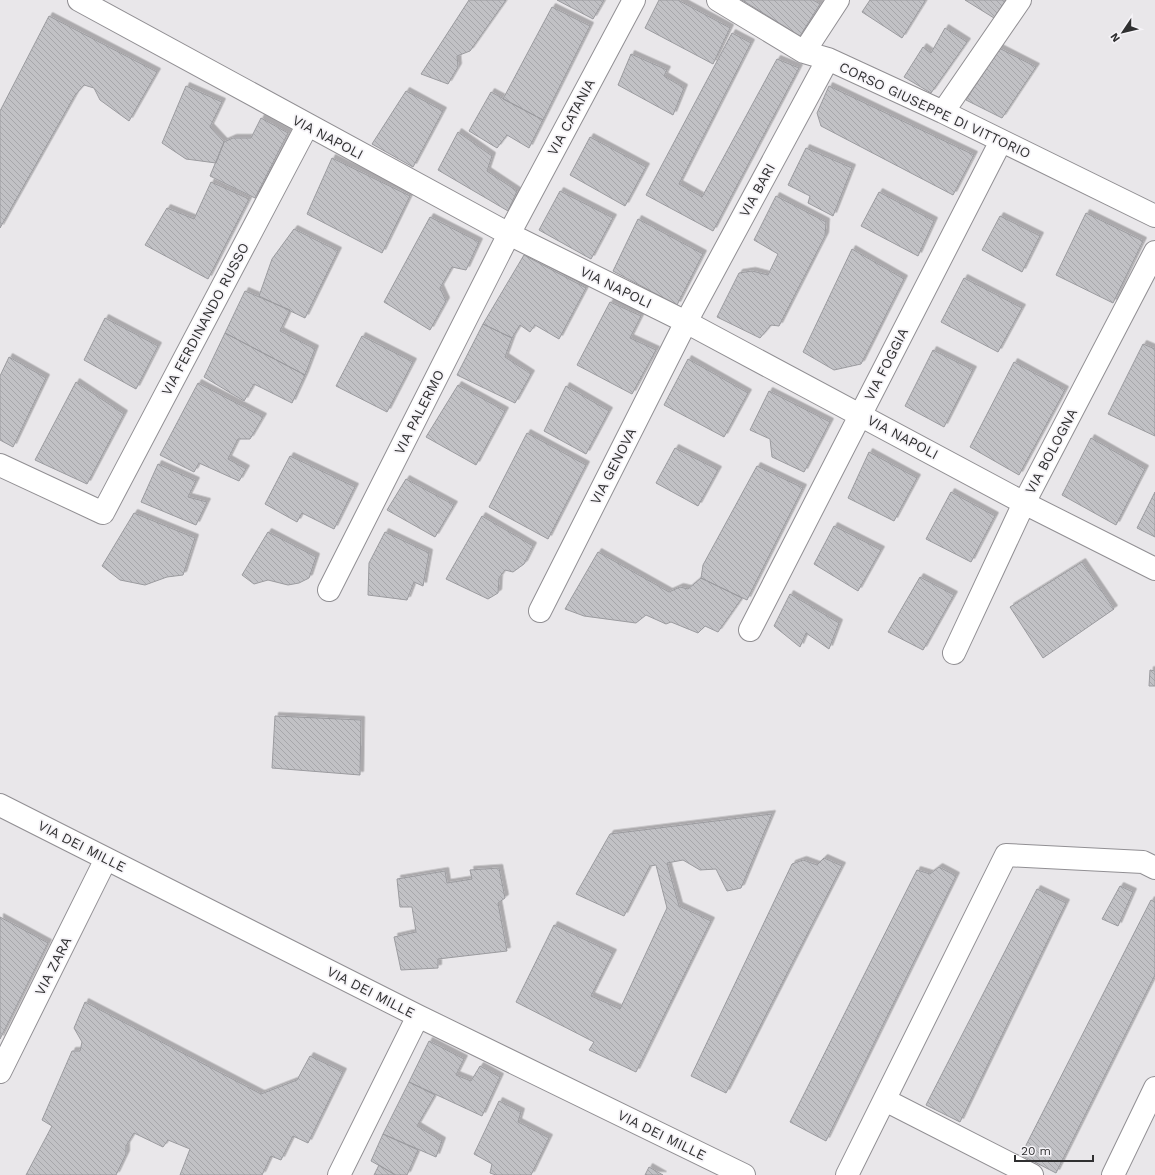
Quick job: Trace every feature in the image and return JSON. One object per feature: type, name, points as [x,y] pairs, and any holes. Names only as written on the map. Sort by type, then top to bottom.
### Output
[{"type":"street","name":"VIA NAPOLI","points":[[78,0],[307,126],[509,234],[686,322],[1024,503],[1155,569]]},
{"type":"street","name":"VIA CATANIA","points":[[509,234],[634,0]]},
{"type":"street","name":"CORSO GIUSEPPE DI VITTORIO","points":[[718,0],[804,52],[828,59],[943,112],[1155,216]]},
{"type":"street","points":[[804,52],[838,0]]},
{"type":"street","points":[[943,112],[1020,0]]},
{"type":"street","name":"VIA BARI","points":[[686,322],[828,59]]},
{"type":"street","name":"VIA FERDINANDO RUSSO","points":[[0,465],[103,512],[307,126]]},
{"type":"street","name":"VIA FOGGIA","points":[[750,630],[1001,141]]},
{"type":"street","name":"VIA PALERMO","points":[[329,590],[509,234]]},
{"type":"street","name":"VIA BOLOGNA","points":[[954,653],[1024,503],[1155,252]]},
{"type":"street","name":"VIA GENOVA","points":[[540,611],[686,322]]},
{"type":"street","name":"VIA DEI MILLE","points":[[0,805],[418,1016],[734,1173]]},
{"type":"street","points":[[848,1175],[1006,855],[1143,862],[1155,868]]},
{"type":"street","name":"VIA ZARA","points":[[0,1072],[106,859]]},
{"type":"street","points":[[339,1175],[418,1016]]},
{"type":"street","points":[[1114,1175],[1155,1088]]},
{"type":"street","points":[[885,1100],[1032,1175]]},
{"type":"building","points":[[469,0],[506,0],[470,51],[457,56],[458,67],[448,84],[421,74]]},
{"type":"building","points":[[557,0],[604,0],[593,19]]},
{"type":"building","points":[[659,0],[678,0],[730,28],[713,64],[645,28]]},
{"type":"building","points":[[742,0],[813,0],[820,4],[800,36]]},
{"type":"building","points":[[870,0],[925,1],[902,38],[862,12]]},
{"type":"building","points":[[965,0],[1006,0],[994,18]]},
{"type":"building","points":[[552,7],[590,26],[543,120],[503,99]]},
{"type":"building","points":[[49,16],[157,72],[129,121],[100,100],[94,88],[84,85],[75,95],[0,228],[0,111]]},
{"type":"building","points":[[945,28],[967,42],[931,93],[904,77],[923,47],[931,53]]},
{"type":"building","points":[[732,33],[751,43],[679,184],[702,197],[777,59],[799,68],[713,231],[646,195]]},
{"type":"building","points":[[999,48],[1036,67],[1002,118],[966,100]]},
{"type":"building","points":[[631,54],[667,70],[664,76],[684,88],[673,115],[618,85]]},
{"type":"building","points":[[186,86],[222,102],[210,127],[224,142],[216,163],[186,159],[162,143]]},
{"type":"building","points":[[829,86],[974,155],[953,195],[821,126],[817,113]]},
{"type":"building","points":[[406,91],[443,111],[413,167],[372,144]]},
{"type":"building","points":[[491,92],[543,120],[529,148],[507,135],[497,148],[469,131]]},
{"type":"building","points":[[261,118],[288,133],[255,198],[210,176],[224,142],[233,138],[251,138]]},
{"type":"building","points":[[458,132],[492,156],[487,171],[517,191],[508,211],[438,170]]},
{"type":"building","points":[[590,137],[646,167],[625,206],[570,175]]},
{"type":"building","points":[[806,148],[852,168],[833,216],[808,203],[810,196],[788,185]]},
{"type":"building","points":[[332,158],[410,196],[382,253],[307,214]]},
{"type":"building","points":[[211,182],[249,199],[208,279],[145,245],[167,208],[194,219]]},
{"type":"building","points":[[560,191],[613,218],[591,259],[539,230]]},
{"type":"building","points":[[879,192],[934,221],[918,256],[861,226]]},
{"type":"building","points":[[776,196],[826,222],[825,236],[779,326],[771,325],[760,338],[717,317],[739,273],[752,271],[768,275],[778,254],[754,240]]},
{"type":"building","points":[[1086,213],[1143,241],[1113,303],[1056,275]]},
{"type":"building","points":[[1000,216],[1040,236],[1022,272],[982,250]]},
{"type":"building","points":[[430,217],[479,242],[466,270],[452,267],[440,288],[446,301],[430,330],[384,302]]},
{"type":"building","points":[[638,219],[703,254],[677,305],[613,271]]},
{"type":"building","points":[[294,229],[338,251],[305,318],[259,296],[272,259]]},
{"type":"building","points":[[852,249],[904,279],[861,364],[834,370],[803,352]]},
{"type":"building","points":[[524,255],[586,288],[559,339],[535,325],[530,332],[520,325],[512,338],[483,324]]},
{"type":"building","points":[[964,278],[1022,308],[998,352],[941,322]]},
{"type":"building","points":[[245,291],[290,310],[280,331],[315,349],[305,375],[225,333]]},
{"type":"building","points":[[610,302],[641,316],[630,338],[656,350],[632,394],[577,365]]},
{"type":"building","points":[[105,318],[158,346],[136,389],[84,360]]},
{"type":"building","points":[[483,324],[512,338],[505,357],[531,374],[515,403],[457,375]]},
{"type":"building","points":[[225,333],[305,375],[292,403],[254,384],[244,401],[204,377]]},
{"type":"building","points":[[362,336],[413,362],[387,412],[336,386]]},
{"type":"building","points":[[1143,344],[1155,349],[1155,436],[1108,414]]},
{"type":"building","points":[[933,350],[973,370],[944,427],[905,406]]},
{"type":"building","points":[[9,357],[46,378],[13,447],[0,440],[0,376]]},
{"type":"building","points":[[688,359],[748,393],[724,437],[664,405]]},
{"type":"building","points":[[1014,362],[1065,390],[1019,475],[970,447]]},
{"type":"building","points":[[76,382],[124,414],[87,484],[35,460]]},
{"type":"building","points":[[198,383],[263,417],[250,439],[238,439],[228,459],[246,469],[239,481],[199,463],[194,472],[160,455]]},
{"type":"building","points":[[458,385],[505,411],[476,465],[426,437]]},
{"type":"building","points":[[566,386],[609,411],[586,454],[544,431]]},
{"type":"building","points":[[769,391],[830,422],[804,472],[772,457],[770,439],[750,430]]},
{"type":"building","points":[[527,433],[586,465],[548,539],[489,507]]},
{"type":"building","points":[[1091,438],[1145,469],[1116,525],[1062,495]]},
{"type":"building","points":[[675,448],[718,470],[698,506],[656,483]]},
{"type":"building","points":[[869,452],[917,478],[894,521],[848,498]]},
{"type":"building","points":[[290,456],[355,487],[334,529],[302,513],[297,522],[265,504]]},
{"type":"building","points":[[158,464],[196,481],[188,497],[207,502],[196,525],[141,502]]},
{"type":"building","points":[[757,466],[803,488],[747,600],[701,578],[703,565]]},
{"type":"building","points":[[406,479],[454,505],[435,537],[387,510]]},
{"type":"building","points":[[951,492],[995,516],[971,562],[926,539]]},
{"type":"building","points":[[1155,492],[1155,537],[1137,528]]},
{"type":"building","points":[[134,513],[195,538],[183,575],[167,577],[145,585],[120,580],[102,566]]},
{"type":"building","points":[[482,516],[533,546],[524,564],[513,572],[505,570],[499,578],[498,593],[488,599],[446,579]]},
{"type":"building","points":[[834,526],[881,550],[858,591],[814,564]]},
{"type":"building","points":[[268,532],[316,557],[309,578],[299,583],[288,585],[268,580],[254,584],[242,575]]},
{"type":"building","points":[[385,532],[429,553],[423,586],[414,582],[407,600],[368,595],[369,563]]},
{"type":"building","points":[[598,552],[669,592],[680,587],[688,589],[701,578],[742,598],[718,632],[705,626],[698,633],[671,622],[666,624],[646,615],[636,623],[584,616],[565,609]]},
{"type":"building","points":[[1082,562],[1114,609],[1043,658],[1010,607]]},
{"type":"building","points":[[920,577],[954,595],[923,650],[888,632]]},
{"type":"building","points":[[790,594],[839,623],[829,649],[806,633],[800,647],[774,626]]},
{"type":"building","points":[[1150,670],[1155,671],[1155,686],[1149,686]]},
{"type":"building","points":[[275,716],[361,720],[360,775],[272,768]]},
{"type":"building","points":[[772,814],[741,888],[727,891],[716,869],[700,870],[683,860],[667,863],[679,906],[711,921],[636,1072],[589,1050],[594,1042],[516,1002],[554,925],[613,953],[591,996],[620,1009],[667,908],[656,865],[650,866],[624,916],[576,894],[610,834]]},
{"type":"building","points":[[824,858],[842,866],[726,1093],[691,1076],[792,864],[803,860],[817,865]]},
{"type":"building","points":[[939,867],[956,876],[826,1141],[790,1122],[917,870],[930,874]]},
{"type":"building","points":[[499,868],[505,898],[498,903],[507,951],[438,959],[438,968],[401,970],[394,937],[416,932],[412,907],[400,907],[397,879],[445,871],[447,883],[472,879],[470,870]]},
{"type":"building","points":[[1120,886],[1133,892],[1118,926],[1102,919]]},
{"type":"building","points":[[1037,889],[1066,903],[960,1122],[926,1105]]},
{"type":"building","points":[[1151,900],[1155,902],[1155,975],[1056,1173],[1021,1155]]},
{"type":"building","points":[[0,917],[48,943],[0,1039]]},
{"type":"building","points":[[85,1002],[261,1094],[297,1080],[310,1056],[343,1072],[308,1143],[293,1136],[281,1160],[271,1156],[262,1175],[180,1175],[190,1149],[168,1140],[163,1147],[134,1133],[126,1146],[126,1154],[116,1175],[26,1175],[52,1126],[42,1120],[72,1051],[80,1051],[82,1042],[74,1028]]},
{"type":"building","points":[[429,1041],[464,1059],[456,1075],[471,1081],[480,1066],[500,1077],[482,1116],[409,1082]]},
{"type":"building","points":[[409,1082],[435,1095],[417,1126],[442,1141],[436,1157],[383,1134]]},
{"type":"building","points":[[499,1101],[521,1112],[518,1122],[549,1138],[531,1175],[496,1175],[490,1173],[492,1164],[474,1154]]},
{"type":"building","points":[[383,1134],[418,1150],[407,1175],[396,1175],[371,1161]]},
{"type":"building","points":[[379,1165],[395,1175],[374,1175]]},
{"type":"building","points":[[649,1167],[663,1175],[645,1175]]}]
